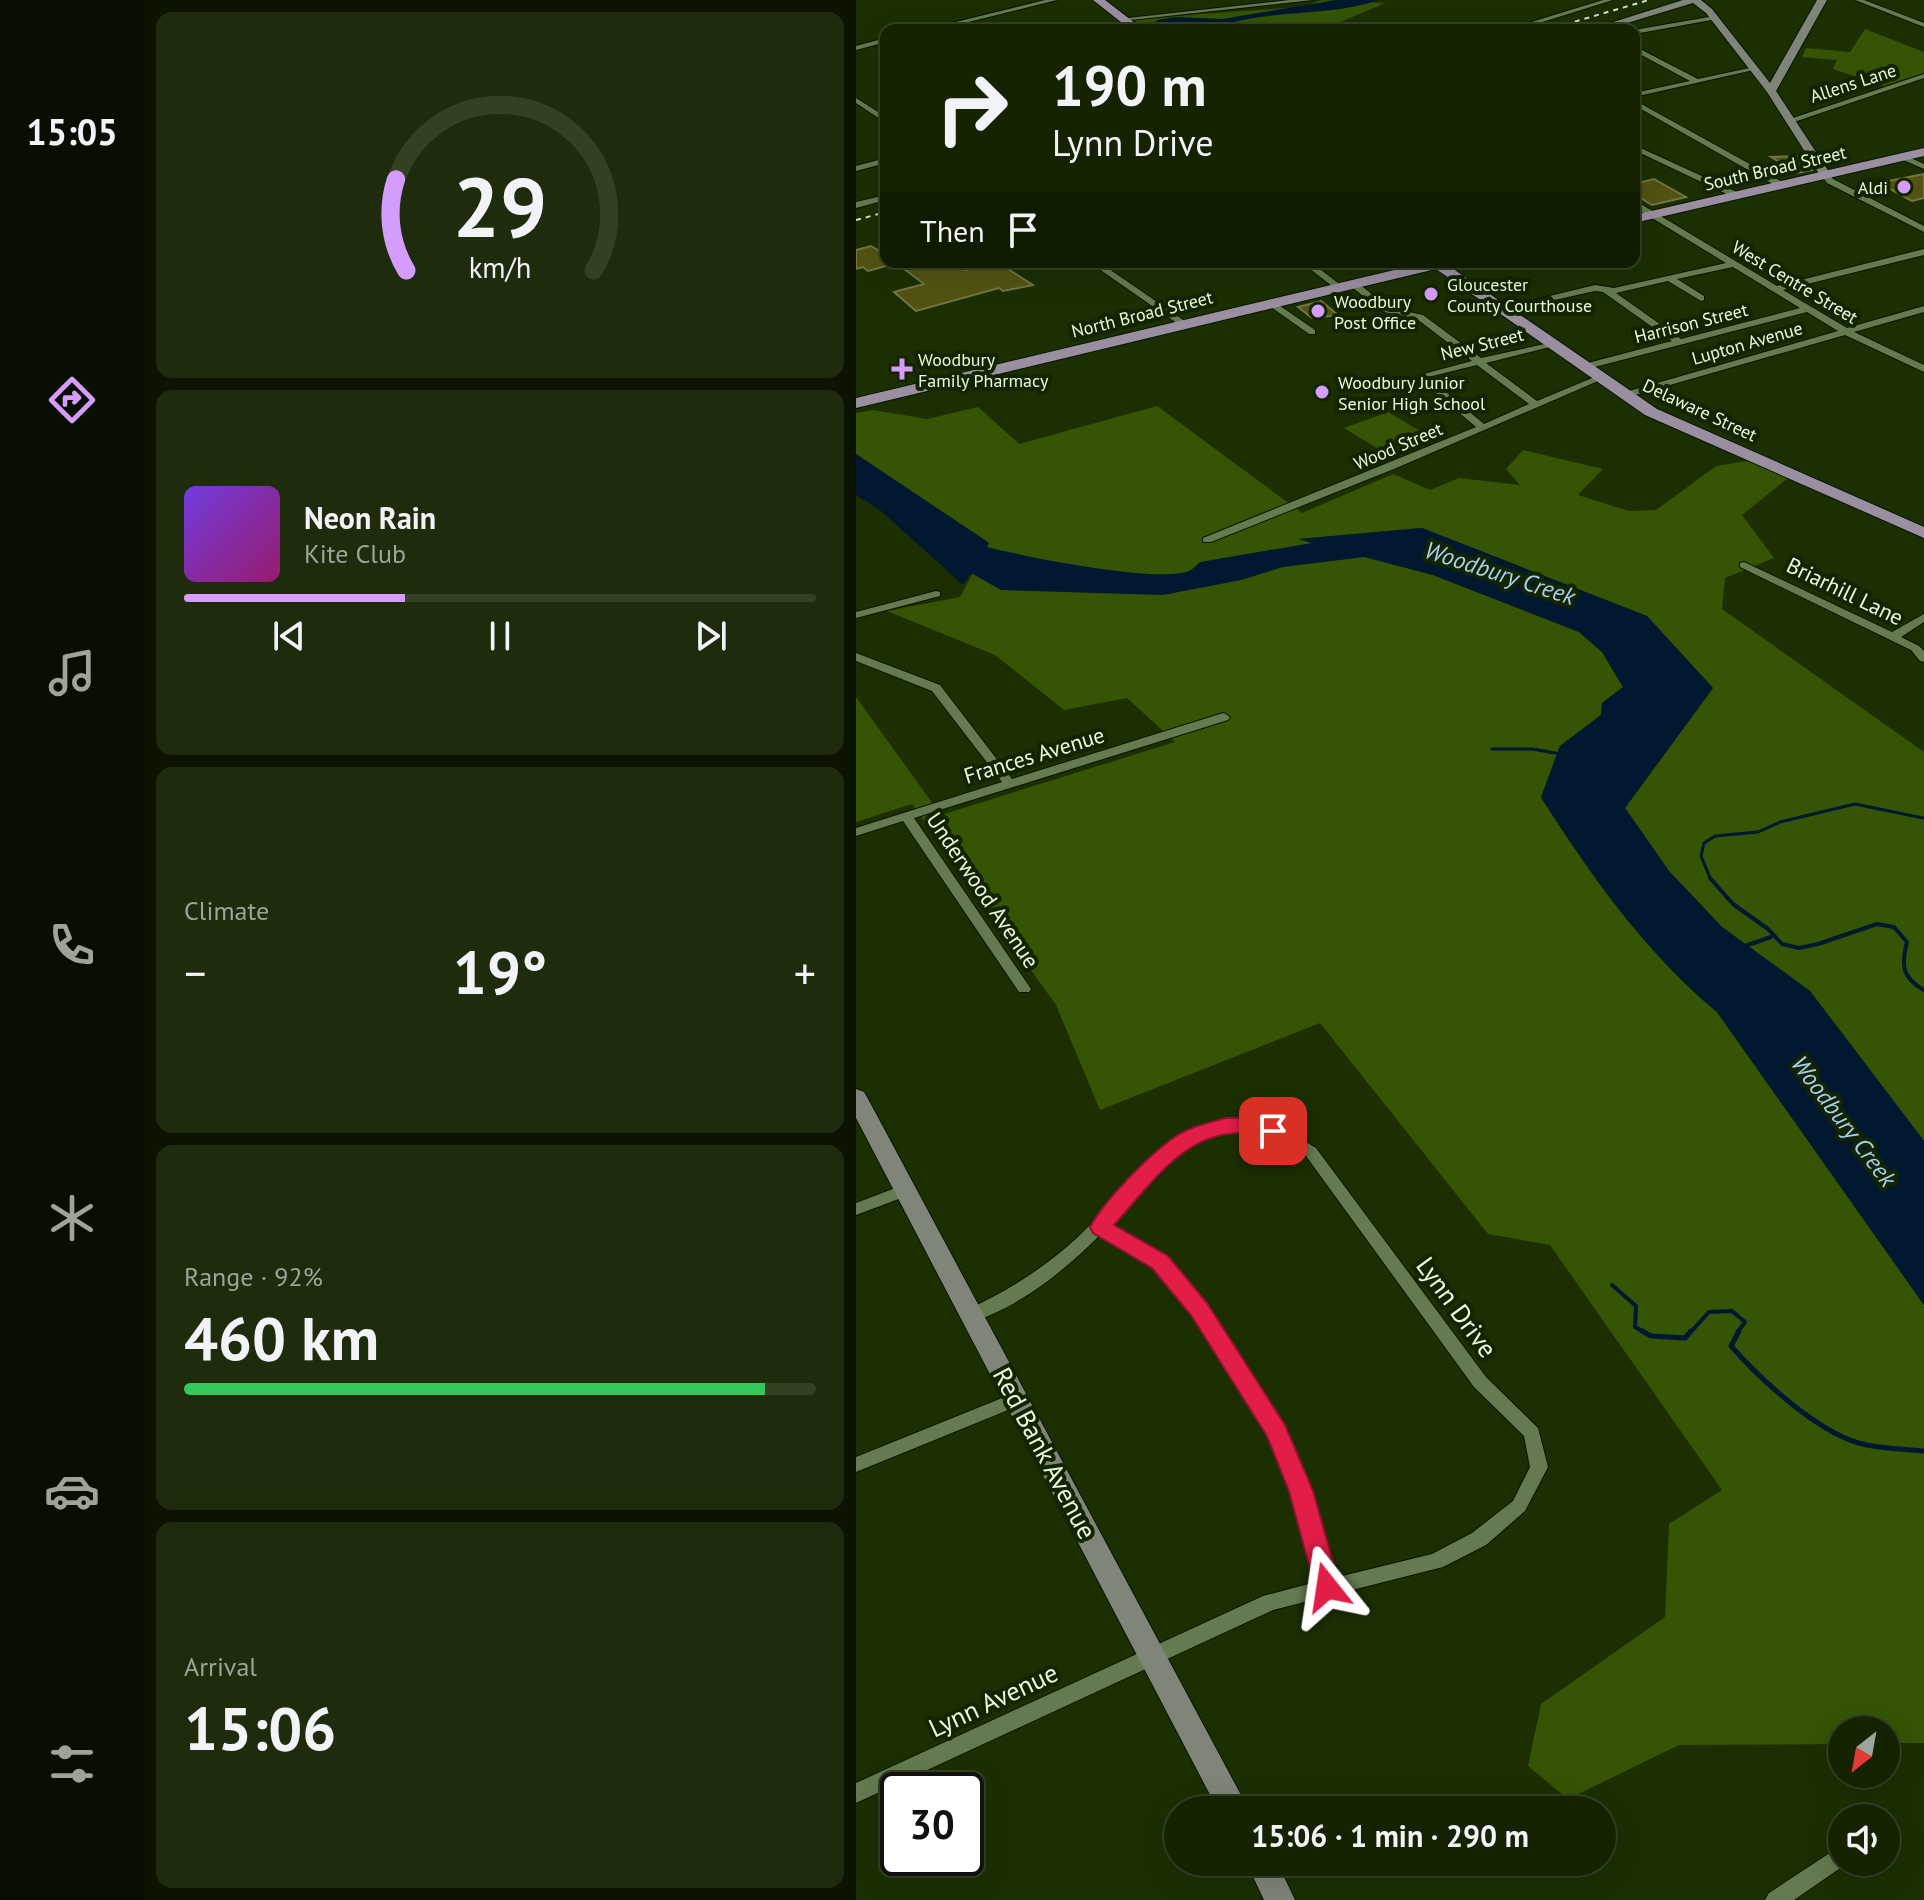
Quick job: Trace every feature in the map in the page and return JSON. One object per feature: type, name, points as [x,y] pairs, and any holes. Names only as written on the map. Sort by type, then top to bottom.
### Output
[{"type":"main road","points":[[1098,0],[1130,24]]},
{"type":"main road","name":"South Broad Street","points":[[1640,217],[1924,152]]},
{"type":"main road","name":"North Broad Street","points":[[856,403],[981,376],[1270,302],[1418,268]]},
{"type":"main road","name":"Delaware Street","points":[[1447,268],[1651,412],[1924,533]]},
{"type":"street","points":[[952,24],[1054,0]]},
{"type":"street","points":[[1122,19],[1310,0]]},
{"type":"street","points":[[1529,24],[1610,0]]},
{"type":"street","points":[[1616,24],[1694,0],[1715,18],[1771,91],[1830,181],[1924,229]]},
{"type":"street","points":[[1771,91],[1822,0]]},
{"type":"street","points":[[1858,0],[1924,25]]},
{"type":"street","points":[[1640,31],[1715,18]]},
{"type":"street","points":[[856,48],[880,42]]},
{"type":"street","points":[[1640,51],[1696,81]]},
{"type":"street","points":[[1640,94],[1754,69]]},
{"type":"street","name":"Allens Lane","points":[[1791,120],[1924,76]]},
{"type":"street","points":[[856,100],[880,117]]},
{"type":"street","points":[[1640,105],[1781,185]]},
{"type":"street","points":[[872,111],[880,109]]},
{"type":"street","points":[[1640,150],[1736,195]]},
{"type":"street","points":[[1904,157],[1924,167]]},
{"type":"street","points":[[856,169],[880,162]]},
{"type":"street","points":[[856,205],[880,199]]},
{"type":"street","name":"West Centre Street","points":[[1640,206],[1845,331],[1924,369]]},
{"type":"street","points":[[1775,289],[1924,252]]},
{"type":"street","points":[[1503,310],[1595,288],[1614,291],[1732,264]]},
{"type":"street","points":[[1102,268],[1184,324]]},
{"type":"street","points":[[1315,268],[1387,310],[1420,317],[1536,405]]},
{"type":"street","points":[[1671,279],[1701,298]]},
{"type":"street","points":[[1606,289],[1680,342]]},
{"type":"street","points":[[1270,302],[1312,332]]},
{"type":"street","name":"Harrison Street","points":[[1583,367],[1807,309]]},
{"type":"street","name":"Lupton Avenue","points":[[1625,395],[1924,309]]},
{"type":"street","name":"New Street","points":[[1483,428],[1421,376],[1551,344]]},
{"type":"street","name":"Wood Street","points":[[1207,540],[1600,378]]},
{"type":"street","name":"Briarhill Lane","points":[[1744,565],[1915,648],[1924,658]]},
{"type":"street","points":[[856,615],[936,594]]},
{"type":"street","points":[[1893,637],[1924,617]]},
{"type":"street","points":[[856,657],[936,688],[1009,783]]},
{"type":"street","name":"Frances Avenue","points":[[856,832],[1224,717]]},
{"type":"street","name":"Underwood Avenue","points":[[906,816],[1024,989]]},
{"type":"street","name":"Red Bank Avenue","points":[[856,1097],[1227,1796]]},
{"type":"street","name":"Lynn Drive","points":[[972,1315],[1010,1300],[1041,1280],[1100,1227],[1180,1144],[1198,1133],[1226,1125],[1256,1125],[1289,1136],[1311,1152],[1480,1382],[1532,1433],[1539,1467],[1519,1506],[1479,1539],[1436,1561],[1270,1602],[1151,1654]]},
{"type":"street","points":[[856,1209],[906,1190]]},
{"type":"street","points":[[1100,1227],[1160,1262],[1199,1309],[1277,1432],[1301,1491],[1327,1587]]},
{"type":"street","points":[[856,1465],[1017,1399]]},
{"type":"street","name":"Lynn Avenue","points":[[856,1793],[1151,1654]]},
{"type":"street","points":[[1776,1900],[1828,1865]]},
{"type":"street","points":[[1268,1876],[1280,1900]]},
{"type":"green space","points":[[1322,0],[1385,3],[1336,24],[1140,24],[1132,19],[1301,7]]},
{"type":"green space","points":[[1865,29],[1924,52],[1924,73],[1883,86],[1833,69],[1837,60],[1802,57],[1806,48],[1850,52]]},
{"type":"green space","points":[[1157,406],[1302,513],[1393,474],[1430,490],[1459,478],[1520,485],[1506,469],[1523,450],[1603,469],[1578,495],[1629,511],[1656,510],[1716,466],[1748,461],[1788,478],[1742,515],[1774,558],[1725,578],[1722,609],[1924,752],[1924,1141],[1810,991],[1722,927],[1669,871],[1625,808],[1713,688],[1647,616],[1422,528],[1301,539],[1433,575],[1579,632],[1602,652],[1623,687],[1602,703],[1601,715],[1560,746],[1541,798],[1600,884],[1643,938],[1717,1012],[1924,1305],[1924,1743],[1900,1743],[1900,1716],[1828,1716],[1828,1744],[1679,1745],[1574,1796],[1564,1796],[1528,1766],[1541,1704],[1665,1617],[1669,1524],[1722,1490],[1550,1245],[1488,1234],[1320,1023],[1100,1110],[1056,1005],[912,804],[856,822],[856,697],[941,815],[1175,742],[1127,698],[1064,710],[995,655],[887,611],[960,597],[989,543],[856,454],[856,413],[873,410],[927,419],[978,407],[1019,444]]},
{"type":"green space","points":[[1388,412],[1430,437],[1385,453],[1344,428]]},
{"type":"water","points":[[1337,0],[1379,0],[1341,9],[1265,16],[1227,24],[1152,24],[1175,17],[1222,19]]},
{"type":"water","name":"Woodbury Creek","points":[[856,454],[989,543],[987,547],[1030,556],[1123,572],[1176,574],[1191,570],[1200,562],[1312,543],[1298,539],[1422,528],[1647,616],[1713,688],[1625,808],[1669,871],[1722,927],[1810,991],[1924,1141],[1924,1305],[1717,1012],[1642,938],[1579,855],[1541,797],[1560,746],[1601,715],[1602,703],[1623,687],[1602,652],[1579,632],[1433,575],[1364,557],[1283,567],[1241,580],[1163,595],[1001,590],[971,573],[963,585],[880,510],[856,495]]},
{"type":"building","points":[[1804,156],[1812,170],[1798,173],[1771,157]]},
{"type":"building","name":"Aldi","points":[[1924,174],[1924,198],[1912,201],[1879,183]]},
{"type":"building","points":[[1654,179],[1686,197],[1652,205],[1640,198],[1640,182]]},
{"type":"building","points":[[871,246],[880,250],[880,268],[868,271],[863,267],[856,269],[856,250]]},
{"type":"building","points":[[903,268],[1006,268],[1033,285],[1003,291],[999,288],[916,311],[894,292],[924,284]]},
{"type":"building","name":"Woodbury Post Office","points":[[1321,301],[1338,315],[1312,318],[1298,307]]},
{"type":"waterway","points":[[1492,749],[1532,749],[1561,754]]},
{"type":"waterway","points":[[1710,878],[1701,856],[1704,843],[1715,836],[1758,832],[1780,822],[1855,804],[1923,818]]},
{"type":"waterway","points":[[1710,878],[1733,904],[1768,929],[1782,944],[1799,948],[1877,924],[1894,927],[1907,942],[1904,958],[1907,976],[1924,990]]},
{"type":"waterway","points":[[1742,947],[1771,937]]},
{"type":"waterway","points":[[1612,1285],[1636,1306],[1635,1327],[1646,1333]]},
{"type":"waterway","points":[[1690,1333],[1709,1312],[1732,1311],[1745,1322],[1737,1333]]},
{"type":"waterway","points":[[1642,1331],[1651,1336],[1685,1338],[1691,1331]]},
{"type":"waterway","points":[[1739,1331],[1731,1346],[1775,1390],[1812,1419],[1849,1440],[1924,1451]]},
{"type":"railway","points":[[1567,24],[1649,0]]},
{"type":"railway","points":[[856,220],[880,214]]},
{"type":"place","name":"Aldi","points":[[1904,187]]},
{"type":"place","name":"Gloucester County Courthouse","points":[[1431,294]]},
{"type":"place","name":"Woodbury Post Office","points":[[1318,311]]},
{"type":"place","name":"Woodbury Family Pharmacy","points":[[902,369]]},
{"type":"place","name":"Woodbury Junior Senior High School","points":[[1322,392]]},
{"type":"route","points":[[1273,1131],[1256,1125],[1226,1125],[1198,1133],[1180,1144],[1150,1172],[1100,1227],[1160,1262],[1199,1309],[1277,1432],[1301,1491],[1327,1587]]}]
